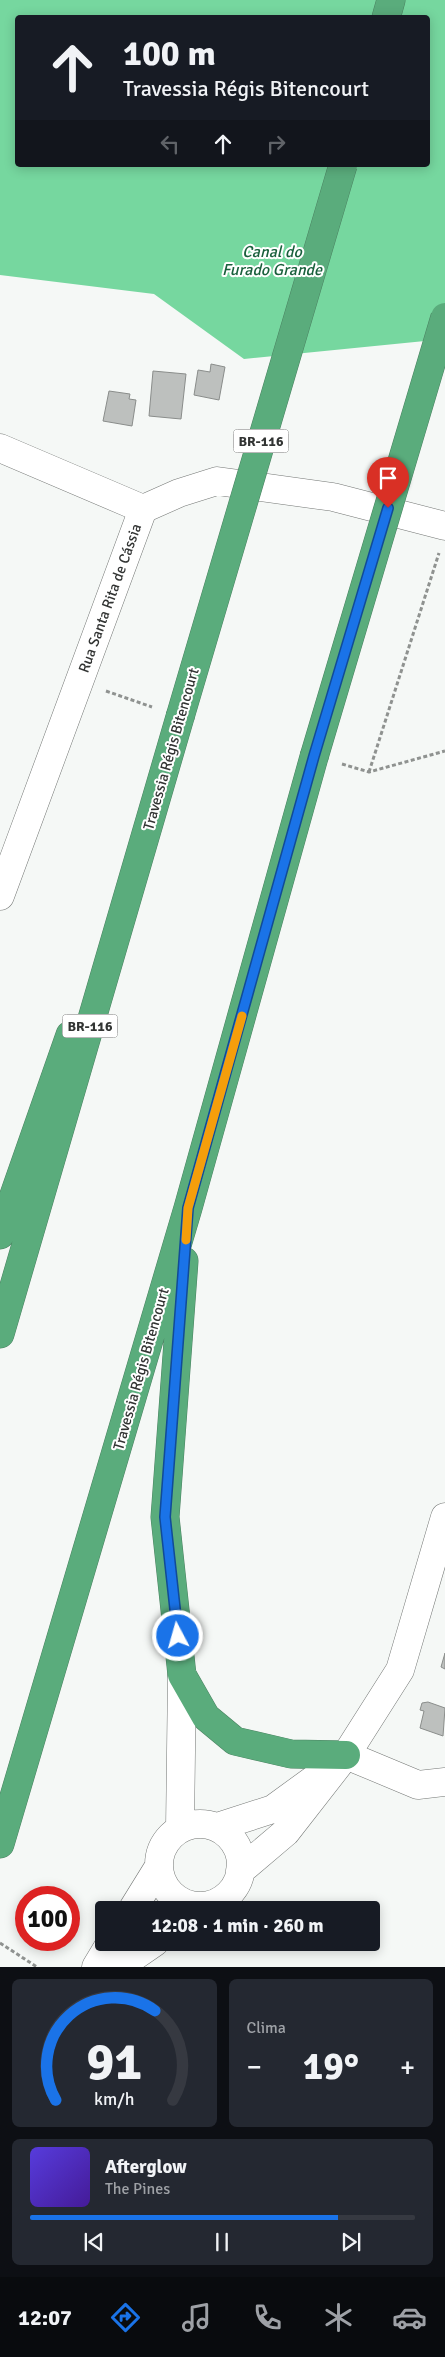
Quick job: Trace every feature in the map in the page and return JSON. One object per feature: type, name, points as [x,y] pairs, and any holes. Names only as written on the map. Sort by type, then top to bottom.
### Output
[{"type":"highway","points":[[387,15],[391,0]]},
{"type":"highway","name":"Travessia Régis Bitencourt","points":[[0,1334],[342,167]]},
{"type":"highway","name":"Travessia Régis Bitencourt","points":[[0,1844],[188,1208],[314,756],[445,317]]},
{"type":"highway","points":[[0,1235],[69,1036],[114,946]]},
{"type":"highway","points":[[188,1208],[165,1517],[182,1675],[206,1718],[235,1741],[291,1754],[346,1755]]},
{"type":"street","points":[[0,448],[144,509]]},
{"type":"street","name":"Rua Santa Rita de Cássia","points":[[0,896],[144,509],[179,492],[217,481],[333,496],[444,536]]},
{"type":"street","points":[[240,1871],[286,1832],[346,1755],[400,1670],[445,1517]]},
{"type":"street","points":[[180,1829],[182,1675]]},
{"type":"street","points":[[346,1755],[418,1785],[445,1782]]},
{"type":"street","points":[[217,1827],[273,1810],[346,1755]]},
{"type":"street","points":[[180,1901],[169,1893],[162,1881],[158,1868],[159,1856],[163,1845],[171,1835],[192,1824],[205,1824],[217,1827],[228,1835],[236,1846],[240,1858],[237,1884],[229,1894],[219,1901]]},
{"type":"street","points":[[138,1901],[158,1868]]},
{"type":"street","points":[[96,1967],[106,1951]]},
{"type":"street","points":[[119,1967],[142,1951]]},
{"type":"path","points":[[370,772],[444,536]]},
{"type":"path","points":[[80,682],[180,717]]},
{"type":"path","points":[[314,756],[370,772],[445,751]]},
{"type":"path","points":[[0,1943],[37,1967]]},
{"type":"water","name":"Canal do Furado Grande","points":[[0,0],[445,0],[445,339],[244,359],[154,294],[0,275]]},
{"type":"building","points":[[211,364],[225,367],[219,400],[194,395],[198,370],[210,372]]},
{"type":"building","points":[[153,371],[186,374],[181,419],[149,416]]},
{"type":"building","points":[[109,391],[130,394],[129,399],[136,400],[132,426],[103,421]]},
{"type":"building","points":[[445,1653],[445,1669],[441,1667]]},
{"type":"building","points":[[428,1702],[445,1708],[443,1736],[420,1728],[424,1711],[420,1710],[422,1703]]},
{"type":"slow traffic","points":[[186,1240],[188,1208],[242,1016]]},
{"type":"route","points":[[178,1636],[165,1517],[188,1208],[314,756],[388,508]]}]
